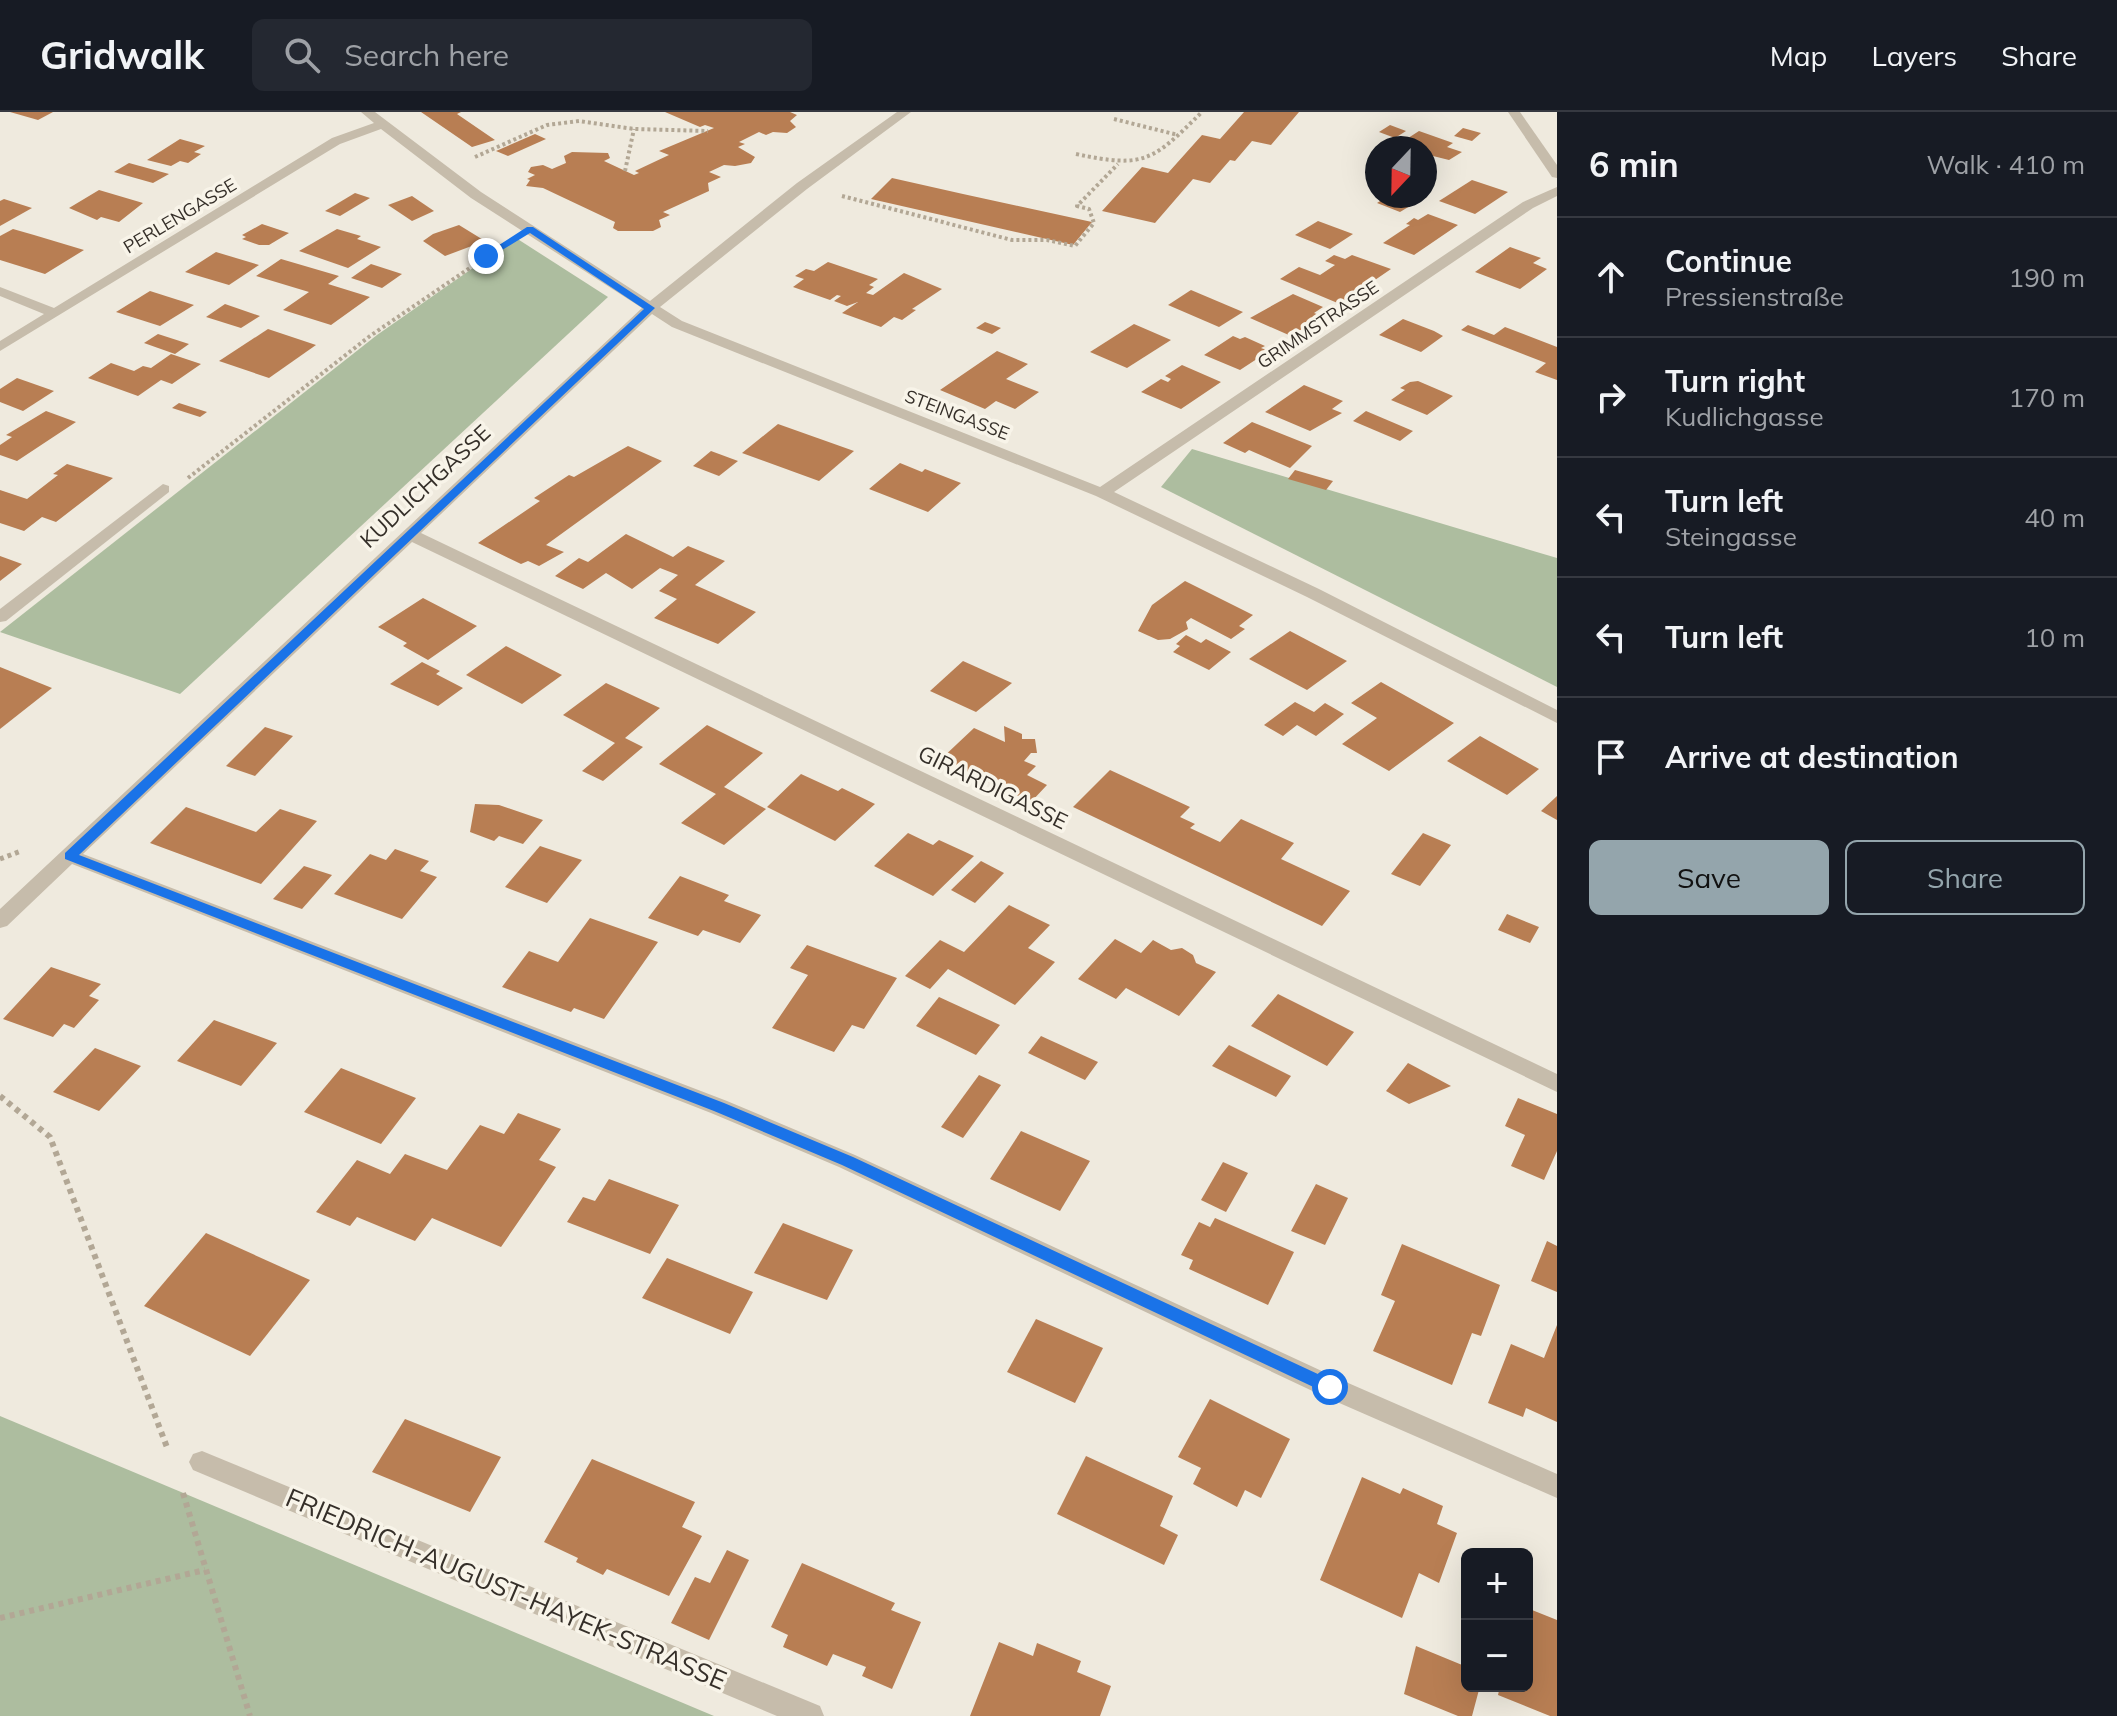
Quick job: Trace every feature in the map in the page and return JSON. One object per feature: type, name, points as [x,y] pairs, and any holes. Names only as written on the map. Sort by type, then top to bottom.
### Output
[{"type":"street","name":"STEINGASSE","points":[[369,112],[445,171],[677,324],[780,368],[1102,493],[1313,593],[1557,717]]},
{"type":"street","name":"KUDLICHGASSE","points":[[3,914],[70,856],[650,308],[802,186],[905,112]]},
{"type":"street","points":[[1514,112],[1557,174]]},
{"type":"street","name":"PERLENGASSE","points":[[0,347],[336,141],[383,124]]},
{"type":"street","name":"GRIMMSTRASSE","points":[[1102,493],[1528,205],[1557,191]]},
{"type":"street","points":[[0,291],[55,313]]},
{"type":"street","points":[[0,617],[163,489]]},
{"type":"street","name":"GIRARDIGASSE","points":[[409,534],[1557,1084]]},
{"type":"street","points":[[70,856],[719,1107],[847,1161],[1330,1387],[1557,1486]]},
{"type":"street","name":"FRIEDRICH-AUGUST-HAYEK-STRASSE","points":[[202,1462],[810,1716]]},
{"type":"path","points":[[1122,112],[1114,119],[1178,135]]},
{"type":"path","points":[[1076,154],[1118,164],[1133,164],[1159,154],[1202,112]]},
{"type":"path","points":[[445,171],[547,125],[579,121],[634,129],[708,131]]},
{"type":"path","points":[[625,171],[634,129]]},
{"type":"path","points":[[802,186],[1012,240],[1047,240],[1075,246],[1094,223],[1089,209],[1077,206],[1118,164]]},
{"type":"path","points":[[163,489],[178,486],[391,321],[530,229]]},
{"type":"path","points":[[0,1096],[50,1137],[172,1460]]},
{"type":"path","points":[[181,1487],[250,1716]]},
{"type":"path","points":[[0,1618],[205,1570]]},
{"type":"green space","points":[[516,238],[608,297],[180,694],[0,632],[377,335]]},
{"type":"green space","points":[[1192,449],[1557,558],[1557,687],[1161,487]]},
{"type":"green space","points":[[0,1416],[714,1716],[0,1716]]},
{"type":"building","points":[[10,112],[53,112],[38,120]]},
{"type":"building","points":[[421,112],[461,112],[457,114],[495,140],[472,147]]},
{"type":"building","points":[[665,112],[790,112],[797,115],[790,121],[796,127],[787,133],[766,135],[759,132],[739,142],[745,144],[738,147],[755,157],[751,163],[724,165],[709,172],[721,177],[708,183],[709,191],[663,212],[670,215],[659,220],[661,227],[653,231],[618,231],[613,228],[615,222],[543,188],[526,186],[530,180],[527,179],[535,175],[528,172],[531,167],[543,165],[552,169],[566,163],[564,156],[572,152],[608,153],[610,158],[604,161],[634,175],[639,173],[635,171],[669,155],[659,151],[714,128],[700,127]]},
{"type":"building","points":[[1244,112],[1299,112],[1271,145],[1252,141],[1210,183],[1193,179],[1155,223],[1102,211],[1142,167],[1168,173],[1202,135],[1220,139]]},
{"type":"building","points":[[1390,125],[1406,131],[1398,136],[1379,132]]},
{"type":"building","points":[[1463,128],[1481,133],[1472,141],[1454,136]]},
{"type":"building","points":[[1419,131],[1433,136],[1411,136]]},
{"type":"building","points":[[535,134],[546,139],[508,156],[496,151]]},
{"type":"building","points":[[1437,137],[1453,143],[1447,147],[1462,152],[1449,160],[1437,157]]},
{"type":"building","points":[[180,139],[205,146],[194,152],[201,154],[188,163],[180,161],[171,166],[147,160]]},
{"type":"building","points":[[129,163],[169,174],[153,183],[114,172]]},
{"type":"building","points":[[892,178],[1092,222],[1073,245],[871,199]]},
{"type":"building","points":[[1472,180],[1508,192],[1475,214],[1439,201]]},
{"type":"building","points":[[99,190],[143,203],[119,222],[101,217],[97,220],[69,208]]},
{"type":"building","points":[[355,193],[370,198],[340,216],[325,211]]},
{"type":"building","points":[[412,196],[434,211],[412,221],[388,205]]},
{"type":"building","points":[[4,199],[32,208],[0,226],[0,201]]},
{"type":"building","points":[[1428,214],[1458,225],[1414,255],[1383,243],[1410,225],[1406,224],[1414,218],[1418,220]]},
{"type":"building","points":[[1318,221],[1353,234],[1330,249],[1295,235]]},
{"type":"building","points":[[262,224],[289,233],[269,245],[242,239],[246,237],[242,235]]},
{"type":"building","points":[[459,225],[485,241],[445,256],[423,241],[433,234]]},
{"type":"building","points":[[13,229],[84,250],[45,274],[0,260],[0,236]]},
{"type":"building","points":[[337,229],[361,236],[357,239],[381,247],[348,268],[299,251]]},
{"type":"building","points":[[1510,247],[1541,258],[1533,263],[1547,269],[1520,289],[1475,272]]},
{"type":"building","points":[[216,252],[259,265],[229,285],[185,272]]},
{"type":"building","points":[[1334,255],[1345,259],[1352,255],[1391,269],[1340,304],[1280,279],[1299,267],[1320,275],[1335,265],[1325,261]]},
{"type":"building","points":[[281,259],[339,276],[328,284],[370,297],[331,325],[283,310],[309,292],[256,276]]},
{"type":"building","points":[[828,262],[878,279],[869,285],[874,287],[866,293],[873,295],[904,273],[942,289],[912,309],[916,310],[902,320],[894,317],[881,327],[842,313],[858,302],[847,306],[834,301],[841,296],[830,300],[793,287],[804,279],[795,276],[806,269],[814,271]]},
{"type":"building","points":[[371,264],[402,274],[382,288],[351,278]]},
{"type":"building","points":[[1191,290],[1243,312],[1219,327],[1168,305]]},
{"type":"building","points":[[150,291],[194,305],[160,326],[116,312]]},
{"type":"building","points":[[1293,294],[1323,307],[1314,313],[1322,316],[1291,336],[1250,318]]},
{"type":"building","points":[[225,304],[260,316],[241,328],[206,317]]},
{"type":"building","points":[[1403,319],[1443,336],[1421,352],[1379,335]]},
{"type":"building","points":[[985,322],[1001,328],[992,334],[976,328]]},
{"type":"building","points":[[1134,324],[1171,340],[1127,368],[1090,352]]},
{"type":"building","points":[[1468,325],[1494,335],[1505,327],[1557,347],[1557,380],[1535,372],[1546,363],[1461,330]]},
{"type":"building","points":[[268,329],[316,345],[269,378],[219,361]]},
{"type":"building","points":[[158,334],[189,344],[175,354],[144,343]]},
{"type":"building","points":[[1233,336],[1240,339],[1245,337],[1269,351],[1240,370],[1204,355]]},
{"type":"building","points":[[997,351],[1028,364],[1006,379],[1039,392],[1015,409],[996,401],[985,409],[940,390]]},
{"type":"building","points":[[171,354],[201,364],[172,384],[161,380],[138,396],[88,378],[111,363],[134,371],[143,366],[151,368]]},
{"type":"building","points":[[1182,365],[1221,382],[1181,409],[1141,392],[1161,379],[1168,382],[1171,379],[1165,376]]},
{"type":"building","points":[[17,378],[54,391],[23,411],[0,402],[0,389]]},
{"type":"building","points":[[1418,381],[1453,396],[1427,415],[1391,400],[1405,390],[1400,388]]},
{"type":"building","points":[[1304,385],[1343,401],[1332,409],[1342,413],[1310,431],[1265,412]]},
{"type":"building","points":[[179,403],[207,412],[200,417],[172,408]]},
{"type":"building","points":[[46,411],[76,422],[17,461],[0,455],[0,445],[12,437],[6,435]]},
{"type":"building","points":[[1366,411],[1413,431],[1400,441],[1353,421]]},
{"type":"building","points":[[1252,422],[1312,446],[1290,468],[1249,450],[1245,453],[1223,443]]},
{"type":"building","points":[[778,424],[854,451],[819,481],[742,453]]},
{"type":"building","points":[[628,446],[662,461],[546,545],[564,552],[539,566],[528,561],[521,564],[478,543],[540,501],[534,498],[569,475],[574,477]]},
{"type":"building","points":[[711,451],[738,461],[719,476],[693,466]]},
{"type":"building","points":[[900,463],[961,483],[928,512],[869,489]]},
{"type":"building","points":[[67,464],[113,478],[56,522],[42,517],[24,531],[0,523],[0,490],[27,499]]},
{"type":"building","points":[[1295,470],[1333,481],[1326,490],[1288,479]]},
{"type":"building","points":[[626,534],[673,557],[688,546],[725,561],[695,585],[756,612],[718,644],[654,618],[677,599],[659,591],[678,575],[660,568],[632,589],[606,573],[583,589],[555,576],[579,558],[588,562]]},
{"type":"building","points":[[0,556],[22,564],[0,581]]},
{"type":"building","points":[[1185,581],[1253,615],[1239,626],[1245,629],[1231,639],[1191,618],[1186,622],[1188,629],[1170,639],[1158,640],[1138,631],[1152,605]]},
{"type":"building","points":[[423,598],[477,626],[428,660],[403,646],[407,643],[378,627]]},
{"type":"building","points":[[1290,631],[1347,661],[1307,690],[1249,659]]},
{"type":"building","points":[[1186,635],[1201,643],[1206,639],[1231,652],[1209,670],[1173,652],[1180,646],[1176,644]]},
{"type":"building","points":[[506,646],[562,675],[522,704],[466,675]]},
{"type":"building","points":[[963,661],[1012,683],[976,712],[930,691]]},
{"type":"building","points":[[422,662],[440,671],[436,674],[463,688],[438,706],[390,684]]},
{"type":"building","points":[[0,667],[52,688],[0,729]]},
{"type":"building","points":[[1381,682],[1454,723],[1389,771],[1342,744],[1377,718],[1351,703]]},
{"type":"building","points":[[606,683],[660,708],[625,738],[643,747],[603,781],[582,771],[615,743],[563,715]]},
{"type":"building","points":[[1295,702],[1314,712],[1325,703],[1344,714],[1316,736],[1297,725],[1283,736],[1264,725]]},
{"type":"building","points":[[707,725],[763,753],[724,787],[766,809],[724,845],[681,823],[716,794],[659,764]]},
{"type":"building","points":[[1004,726],[1022,734],[1022,739],[1035,739],[1037,753],[1031,753],[1024,761],[1036,766],[1027,775],[1047,785],[1031,802],[940,760],[974,728],[1005,742]]},
{"type":"building","points":[[265,727],[293,736],[255,776],[226,766]]},
{"type":"building","points":[[1480,736],[1539,769],[1507,795],[1447,761]]},
{"type":"building","points":[[1110,770],[1190,807],[1180,817],[1195,824],[1190,828],[1220,842],[1241,819],[1294,843],[1281,859],[1350,891],[1322,926],[1073,807]]},
{"type":"building","points":[[801,774],[838,791],[842,788],[875,804],[835,841],[767,807]]},
{"type":"building","points":[[1557,796],[1557,820],[1541,811]]},
{"type":"building","points":[[475,804],[499,805],[543,820],[523,844],[499,836],[494,841],[470,832]]},
{"type":"building","points":[[186,807],[256,832],[280,809],[317,821],[261,884],[150,843]]},
{"type":"building","points":[[908,833],[933,845],[939,840],[974,856],[933,896],[874,866]]},
{"type":"building","points":[[1423,833],[1451,845],[1420,886],[1391,874]]},
{"type":"building","points":[[540,846],[582,860],[547,903],[505,887]]},
{"type":"building","points":[[395,849],[429,861],[420,871],[437,877],[402,919],[334,894],[370,854],[386,860]]},
{"type":"building","points":[[981,861],[1004,873],[975,903],[951,890]]},
{"type":"building","points":[[304,866],[332,875],[302,909],[273,899]]},
{"type":"building","points":[[680,876],[729,895],[724,901],[761,915],[740,943],[703,930],[698,936],[648,918]]},
{"type":"building","points":[[1009,905],[1050,925],[1028,948],[1055,962],[1015,1005],[948,969],[930,989],[905,976],[940,940],[964,952]]},
{"type":"building","points":[[1507,914],[1539,927],[1530,943],[1498,930]]},
{"type":"building","points":[[590,918],[658,942],[604,1019],[574,1008],[571,1012],[502,987],[529,951],[558,962]]},
{"type":"building","points":[[1115,939],[1141,953],[1153,940],[1171,950],[1182,948],[1193,955],[1196,963],[1216,972],[1179,1016],[1126,988],[1116,999],[1078,979]]},
{"type":"building","points":[[807,945],[897,978],[864,1029],[852,1025],[834,1052],[772,1028],[808,975],[790,968]]},
{"type":"building","points":[[51,967],[101,984],[89,996],[99,1000],[74,1028],[64,1024],[53,1037],[3,1019]]},
{"type":"building","points":[[1278,994],[1354,1032],[1327,1066],[1251,1026]]},
{"type":"building","points":[[939,997],[1000,1025],[976,1055],[916,1026]]},
{"type":"building","points":[[214,1020],[277,1043],[241,1086],[177,1061]]},
{"type":"building","points":[[1041,1036],[1098,1062],[1085,1080],[1028,1053]]},
{"type":"building","points":[[1229,1045],[1291,1076],[1276,1097],[1212,1066]]},
{"type":"building","points":[[95,1048],[141,1066],[99,1111],[53,1092]]},
{"type":"building","points":[[1408,1063],[1451,1086],[1409,1104],[1386,1091]]},
{"type":"building","points":[[341,1068],[416,1098],[381,1144],[304,1112]]},
{"type":"building","points":[[979,1075],[1001,1085],[963,1138],[941,1127]]},
{"type":"building","points":[[1518,1098],[1557,1114],[1557,1151],[1544,1180],[1511,1166],[1525,1135],[1505,1126]]},
{"type":"building","points":[[518,1113],[561,1129],[539,1160],[556,1167],[501,1247],[432,1218],[415,1241],[357,1217],[350,1226],[316,1212],[357,1160],[390,1174],[405,1154],[447,1170],[480,1125],[504,1134]]},
{"type":"building","points":[[1021,1131],[1090,1161],[1060,1211],[990,1179]]},
{"type":"building","points":[[1223,1162],[1248,1173],[1226,1212],[1201,1200]]},
{"type":"building","points":[[609,1179],[679,1205],[650,1254],[567,1222],[583,1197],[595,1201]]},
{"type":"building","points":[[1316,1184],[1348,1198],[1325,1245],[1291,1231]]},
{"type":"building","points":[[1215,1218],[1294,1252],[1268,1305],[1189,1269],[1193,1260],[1181,1255],[1199,1222],[1210,1227]]},
{"type":"building","points":[[783,1223],[853,1250],[827,1300],[754,1273]]},
{"type":"building","points":[[206,1233],[310,1280],[250,1356],[144,1306]]},
{"type":"building","points":[[1547,1241],[1557,1246],[1557,1292],[1531,1281]]},
{"type":"building","points":[[1402,1244],[1500,1285],[1481,1336],[1472,1333],[1452,1385],[1373,1351],[1395,1301],[1381,1295]]},
{"type":"building","points":[[667,1258],[753,1292],[730,1334],[642,1298]]},
{"type":"building","points":[[1036,1319],[1103,1348],[1075,1403],[1007,1372]]},
{"type":"building","points":[[1557,1325],[1557,1422],[1526,1408],[1523,1417],[1488,1403],[1511,1344],[1544,1358]]},
{"type":"building","points":[[1210,1399],[1290,1439],[1261,1498],[1245,1490],[1237,1507],[1193,1484],[1201,1468],[1178,1457]]},
{"type":"building","points":[[405,1419],[501,1457],[470,1512],[372,1472]]},
{"type":"building","points":[[1086,1456],[1173,1496],[1160,1526],[1178,1535],[1164,1565],[1057,1514]]},
{"type":"building","points":[[592,1459],[695,1502],[682,1527],[702,1536],[669,1596],[607,1569],[603,1575],[576,1562],[578,1558],[544,1542]]},
{"type":"building","points":[[1362,1477],[1400,1494],[1403,1488],[1443,1506],[1437,1524],[1457,1533],[1439,1583],[1419,1573],[1402,1618],[1320,1580]]},
{"type":"building","points":[[727,1550],[749,1560],[709,1640],[671,1623],[695,1577],[710,1583]]},
{"type":"building","points":[[802,1563],[895,1603],[891,1610],[921,1622],[892,1689],[862,1676],[866,1667],[833,1654],[827,1666],[783,1647],[788,1635],[771,1627]]},
{"type":"building","points":[[1533,1610],[1557,1620],[1557,1716],[1498,1695],[1499,1692],[1533,1692]]},
{"type":"building","points":[[999,1642],[1033,1656],[1037,1643],[1081,1661],[1077,1672],[1111,1686],[1100,1716],[970,1716]]},
{"type":"building","points":[[1416,1646],[1461,1665],[1461,1692],[1478,1692],[1472,1716],[1458,1716],[1404,1694]]},
{"type":"route","points":[[486,256],[530,229],[650,308],[70,856],[719,1107],[847,1161],[1330,1387]]}]
